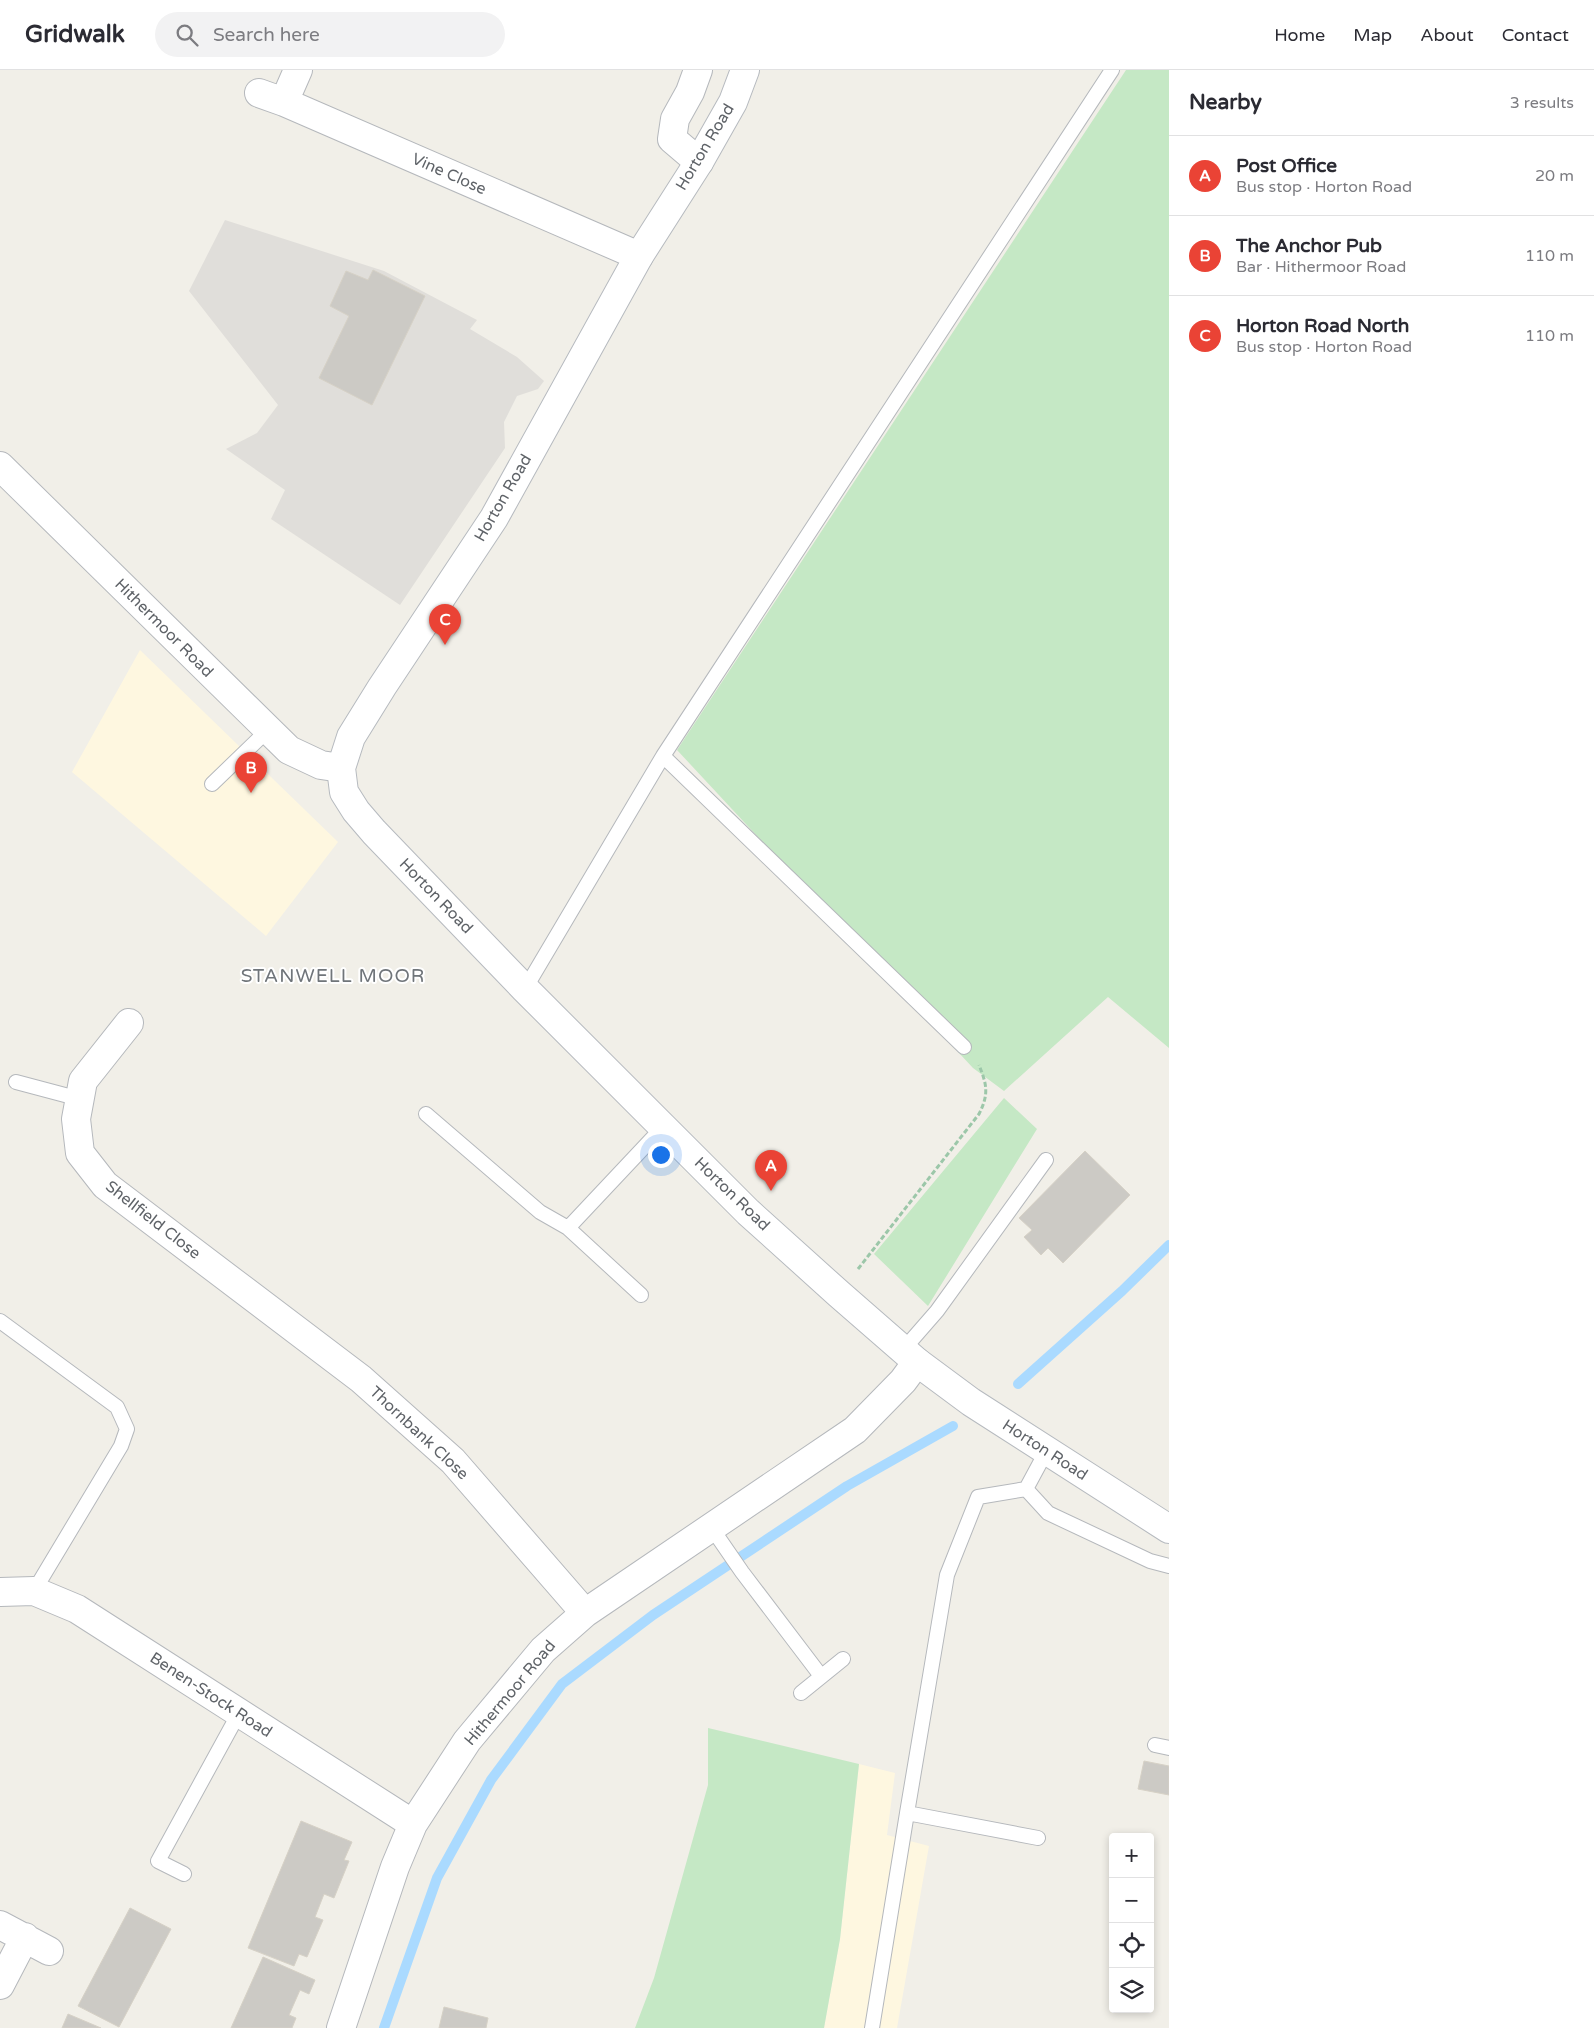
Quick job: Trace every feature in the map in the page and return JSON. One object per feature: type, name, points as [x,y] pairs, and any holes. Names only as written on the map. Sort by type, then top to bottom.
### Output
[{"type":"street","points":[[284,102],[298,70]]},
{"type":"street","points":[[698,70],[690,92],[675,119],[672,139],[699,162]]},
{"type":"street","name":"Horton Road","points":[[745,70],[733,102],[699,162],[639,256],[494,518],[351,737],[341,768],[344,792],[356,811],[525,988],[748,1212],[839,1294],[910,1356],[971,1402],[1169,1529]]},
{"type":"street","name":"Vine Close","points":[[259,93],[284,102],[639,256]]},
{"type":"street","name":"Hithermoor Road","points":[[0,466],[289,750],[321,765],[341,768]]},
{"type":"street","name":"Shellfield Close","points":[[129,1023],[83,1081],[76,1119],[80,1153],[104,1185],[253,1297]]},
{"type":"street","name":"Thornbank Close","points":[[253,1297],[360,1379],[453,1461],[585,1613]]},
{"type":"street","name":"Hithermoor Road","points":[[341,2028],[395,1867],[413,1824],[474,1734],[543,1650],[585,1613],[716,1535],[855,1430],[903,1381],[910,1356]]},
{"type":"street","name":"Benen-Stock Road","points":[[0,1592],[34,1591],[77,1609],[413,1824]]},
{"type":"street","points":[[0,1925],[25,1936],[49,1951]]},
{"type":"street","points":[[0,1985],[25,1936]]},
{"type":"lane","points":[[525,988],[664,756],[1112,70]]},
{"type":"lane","points":[[212,784],[268,730]]},
{"type":"lane","points":[[664,756],[964,1047]]},
{"type":"lane","points":[[16,1082],[80,1099]]},
{"type":"lane","points":[[426,1114],[540,1212],[568,1228],[641,1295]]},
{"type":"lane","points":[[568,1228],[663,1127]]},
{"type":"lane","points":[[910,1356],[937,1312],[1046,1160]]},
{"type":"lane","points":[[0,1321],[117,1407],[127,1429],[121,1446],[34,1591]]},
{"type":"lane","points":[[1026,1489],[1047,1450]]},
{"type":"lane","points":[[1026,1489],[1048,1513],[1150,1561],[1169,1566]]},
{"type":"lane","points":[[872,2028],[947,1575],[978,1497],[1026,1489]]},
{"type":"lane","points":[[716,1535],[821,1676]]},
{"type":"lane","points":[[801,1693],[843,1659]]},
{"type":"lane","points":[[184,1874],[158,1861],[239,1713]]},
{"type":"lane","points":[[907,1813],[1038,1838]]},
{"type":"path","points":[[839,1294],[979,1114],[985,1102],[987,1084],[979,1063],[964,1047]]},
{"type":"shaded area","points":[[225,220],[384,271],[477,320],[470,329],[517,357],[544,381],[538,389],[517,396],[504,422],[505,448],[400,605],[271,519],[285,490],[226,449],[257,433],[278,405],[189,291]]},
{"type":"shaded area","points":[[140,650],[338,842],[266,936],[72,772]]},
{"type":"shaded area","points":[[859,1764],[895,1773],[887,1835],[929,1846],[897,2028],[824,2028],[840,1939]]},
{"type":"green space","points":[[1126,70],[1169,70],[1169,1048],[1108,997],[1004,1091],[973,1068],[677,750]]},
{"type":"green space","points":[[1004,1098],[1037,1129],[928,1306],[874,1254]]},
{"type":"green space","points":[[708,1728],[859,1764],[840,1939],[824,2028],[635,2028],[654,1978],[708,1785]]},
{"type":"building","points":[[373,270],[425,296],[372,405],[319,378],[349,316],[330,306],[346,271],[368,280]]},
{"type":"building","points":[[1085,1151],[1130,1195],[1063,1263],[1048,1248],[1041,1255],[1024,1237],[1032,1230],[1019,1218]]},
{"type":"building","points":[[1144,1761],[1169,1766],[1169,1795],[1138,1789]]},
{"type":"building","points":[[301,1821],[352,1842],[344,1860],[349,1861],[334,1898],[324,1894],[315,1917],[323,1920],[307,1957],[299,1954],[294,1966],[248,1948]]},
{"type":"building","points":[[130,1908],[171,1929],[119,2027],[78,2006]]},
{"type":"building","points":[[263,1957],[315,1980],[309,1994],[300,1990],[289,2015],[296,2018],[292,2028],[231,2028]]},
{"type":"building","points":[[444,2007],[488,2018],[486,2028],[439,2028]]},
{"type":"building","points":[[68,2014],[101,2028],[62,2028]]},
{"type":"waterway","points":[[1018,1384],[1122,1291],[1169,1245]]},
{"type":"waterway","points":[[384,2028],[437,1878],[491,1780],[562,1684],[653,1615],[847,1486],[953,1426]]},
{"type":"place","name":"Horton Road North","points":[[445,645]]},
{"type":"place","name":"The Anchor Pub","points":[[251,793]]},
{"type":"place","name":"Post Office","points":[[771,1191]]},
{"type":"district","name":"STANWELL MOOR","points":[[333,976]]}]
